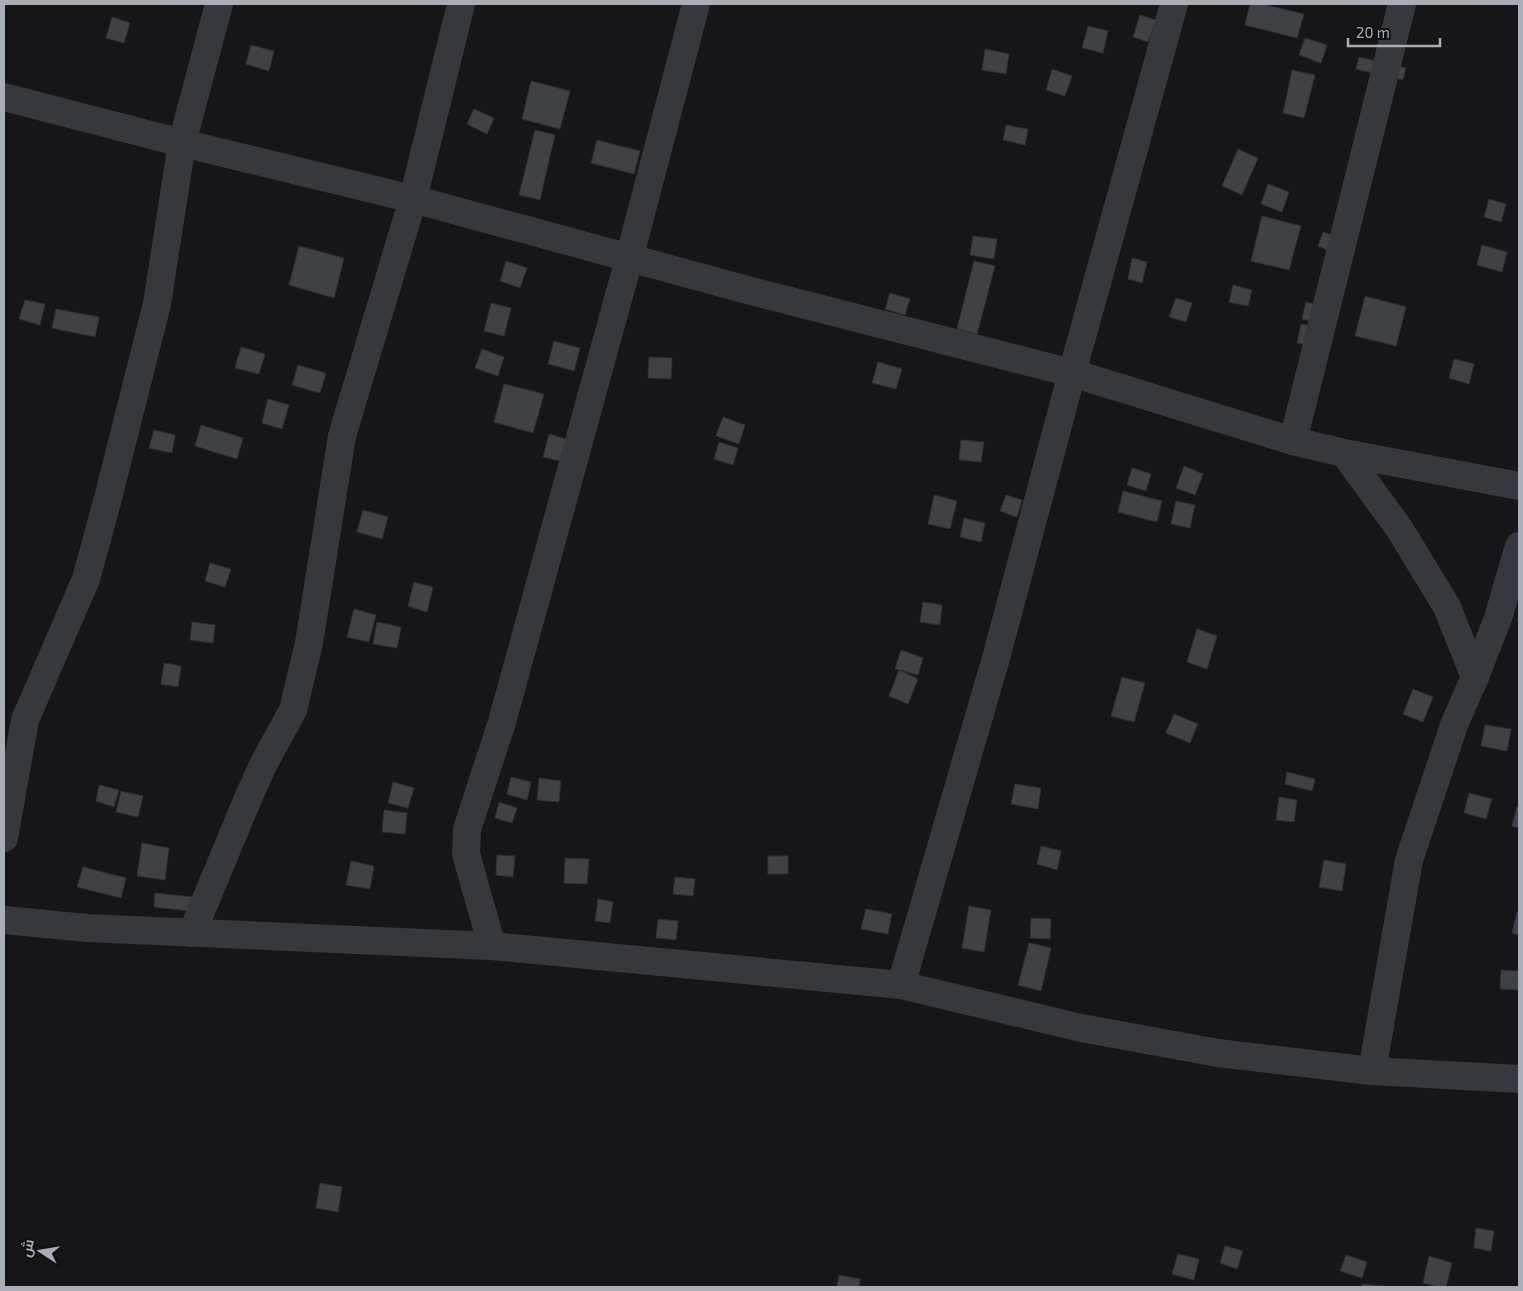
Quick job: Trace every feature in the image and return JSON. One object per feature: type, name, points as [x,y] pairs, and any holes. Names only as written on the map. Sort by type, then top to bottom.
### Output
[{"type":"street","points":[[4,838],[25,720],[86,579],[112,483],[158,304],[182,143],[219,4]]},
{"type":"street","points":[[192,933],[248,796],[293,710],[309,643],[342,436],[413,199],[461,4]]},
{"type":"street","points":[[492,946],[466,854],[467,829],[502,722],[629,259],[696,4]]},
{"type":"street","points":[[901,985],[996,658],[1072,372],[1174,4]]},
{"type":"street","points":[[1293,441],[1402,4]]},
{"type":"street","points":[[4,97],[182,143],[413,199],[751,292],[1072,372],[1293,441],[1344,453],[1519,486]]},
{"type":"street","points":[[1344,453],[1399,528],[1447,607],[1475,677]]},
{"type":"street","points":[[1372,1071],[1410,860],[1454,725],[1498,618],[1519,546]]},
{"type":"street","points":[[4,920],[87,928],[492,946],[901,985],[1082,1028],[1218,1054],[1372,1071],[1519,1079]]},
{"type":"building","points":[[1250,4],[1262,4],[1304,14],[1297,38],[1245,25]]},
{"type":"building","points":[[1140,15],[1156,20],[1148,42],[1133,37]]},
{"type":"building","points":[[112,17],[130,23],[124,43],[106,38]]},
{"type":"building","points":[[1088,26],[1108,31],[1103,53],[1082,48]]},
{"type":"building","points":[[1305,38],[1327,45],[1321,63],[1299,55]]},
{"type":"building","points":[[251,45],[274,51],[269,71],[246,64]]},
{"type":"building","points":[[985,49],[1009,54],[1006,74],[982,70]]},
{"type":"building","points":[[1359,57],[1406,68],[1403,80],[1356,69]]},
{"type":"building","points":[[1052,69],[1072,76],[1065,96],[1046,90]]},
{"type":"building","points":[[1292,70],[1315,75],[1304,118],[1283,113]]},
{"type":"building","points":[[531,81],[570,91],[560,129],[522,119]]},
{"type":"building","points":[[474,109],[494,118],[487,134],[467,124]]},
{"type":"building","points":[[1006,125],[1028,129],[1025,145],[1003,140]]},
{"type":"building","points":[[535,130],[555,135],[540,200],[519,195]]},
{"type":"building","points":[[597,140],[640,151],[634,174],[591,163]]},
{"type":"building","points":[[1238,149],[1258,158],[1242,195],[1222,186]]},
{"type":"building","points":[[1268,184],[1289,192],[1282,212],[1261,204]]},
{"type":"building","points":[[1489,199],[1506,204],[1501,222],[1484,217]]},
{"type":"building","points":[[1262,216],[1301,226],[1289,270],[1251,261]]},
{"type":"building","points":[[1323,232],[1343,239],[1337,254],[1318,246]]},
{"type":"building","points":[[973,236],[997,239],[994,259],[970,255]]},
{"type":"building","points":[[1482,245],[1507,252],[1502,272],[1477,265]]},
{"type":"building","points":[[299,246],[344,258],[334,298],[289,285]]},
{"type":"building","points":[[1132,258],[1147,262],[1142,283],[1128,279]]},
{"type":"building","points":[[506,261],[527,268],[520,288],[500,281]]},
{"type":"building","points":[[974,261],[995,266],[977,334],[957,329]]},
{"type":"building","points":[[1233,285],[1252,290],[1248,306],[1229,302]]},
{"type":"building","points":[[890,293],[910,299],[905,315],[885,309]]},
{"type":"building","points":[[1365,296],[1406,307],[1396,346],[1355,336]]},
{"type":"building","points":[[1176,298],[1192,303],[1186,322],[1169,317]]},
{"type":"building","points":[[25,300],[45,304],[40,325],[19,319]]},
{"type":"building","points":[[1306,302],[1327,307],[1323,324],[1302,319]]},
{"type":"building","points":[[491,303],[511,308],[504,336],[484,331]]},
{"type":"building","points":[[56,309],[99,317],[95,337],[52,328]]},
{"type":"building","points":[[1301,324],[1318,327],[1315,346],[1297,343]]},
{"type":"building","points":[[554,341],[580,348],[574,371],[548,364]]},
{"type":"building","points":[[241,347],[265,354],[259,374],[235,368]]},
{"type":"building","points":[[482,349],[504,357],[498,376],[475,368]]},
{"type":"building","points":[[649,357],[672,358],[671,379],[648,378]]},
{"type":"building","points":[[1454,359],[1474,364],[1469,384],[1449,378]]},
{"type":"building","points":[[878,362],[902,369],[896,389],[872,383]]},
{"type":"building","points":[[298,365],[326,373],[320,393],[292,385]]},
{"type":"building","points":[[504,384],[544,394],[533,433],[494,422]]},
{"type":"building","points":[[268,399],[289,405],[282,429],[262,423]]},
{"type":"building","points":[[723,417],[745,425],[739,444],[716,436]]},
{"type":"building","points":[[201,425],[243,438],[237,459],[195,446]]},
{"type":"building","points":[[154,430],[175,435],[172,453],[149,448]]},
{"type":"building","points":[[549,434],[573,441],[568,463],[543,457]]},
{"type":"building","points":[[961,440],[984,442],[981,462],[959,460]]},
{"type":"building","points":[[719,442],[738,448],[733,465],[714,459]]},
{"type":"building","points":[[1184,466],[1203,474],[1195,495],[1176,488]]},
{"type":"building","points":[[1132,468],[1151,474],[1146,491],[1127,485]]},
{"type":"building","points":[[1123,491],[1162,501],[1157,522],[1118,512]]},
{"type":"building","points":[[934,495],[957,501],[950,529],[928,524]]},
{"type":"building","points":[[1006,495],[1022,500],[1017,517],[1000,511]]},
{"type":"building","points":[[1176,501],[1195,505],[1190,528],[1171,524]]},
{"type":"building","points":[[363,510],[388,517],[382,539],[357,532]]},
{"type":"building","points":[[964,518],[985,523],[981,542],[960,537]]},
{"type":"building","points":[[210,563],[231,569],[225,587],[205,581]]},
{"type":"building","points":[[414,582],[433,587],[427,612],[408,606]]},
{"type":"building","points":[[923,602],[942,605],[940,625],[920,622]]},
{"type":"building","points":[[354,609],[376,615],[369,642],[347,637]]},
{"type":"building","points":[[192,622],[215,625],[213,643],[190,640]]},
{"type":"building","points":[[377,622],[401,627],[397,648],[373,644]]},
{"type":"building","points":[[1197,629],[1217,636],[1207,669],[1187,662]]},
{"type":"building","points":[[901,650],[923,658],[918,675],[895,669]]},
{"type":"building","points":[[164,663],[181,666],[178,687],[161,684]]},
{"type":"building","points":[[899,670],[918,679],[908,704],[889,696]]},
{"type":"building","points":[[1122,677],[1145,683],[1134,722],[1111,716]]},
{"type":"building","points":[[1413,689],[1433,697],[1423,722],[1403,714]]},
{"type":"building","points":[[1174,714],[1198,724],[1190,743],[1166,733]]},
{"type":"building","points":[[1485,725],[1511,729],[1507,751],[1481,746]]},
{"type":"building","points":[[1287,772],[1315,779],[1312,791],[1285,784]]},
{"type":"building","points":[[511,777],[531,782],[527,800],[507,794]]},
{"type":"building","points":[[539,778],[561,781],[559,802],[537,800]]},
{"type":"building","points":[[393,782],[414,788],[408,808],[388,803]]},
{"type":"building","points":[[1015,784],[1041,788],[1038,809],[1011,804]]},
{"type":"building","points":[[99,785],[119,790],[114,807],[96,801]]},
{"type":"building","points":[[121,791],[143,796],[138,817],[116,812]]},
{"type":"building","points":[[1469,793],[1492,799],[1486,819],[1464,813]]},
{"type":"building","points":[[1279,797],[1297,800],[1294,822],[1276,820]]},
{"type":"building","points":[[499,802],[517,808],[512,823],[495,818]]},
{"type":"building","points":[[1517,807],[1519,807],[1519,828],[1512,826]]},
{"type":"building","points":[[384,810],[407,813],[405,834],[382,832]]},
{"type":"building","points":[[142,843],[169,848],[165,880],[137,876]]},
{"type":"building","points":[[1041,846],[1061,851],[1057,870],[1037,864]]},
{"type":"building","points":[[497,855],[515,856],[513,877],[496,875]]},
{"type":"building","points":[[768,856],[788,856],[788,874],[768,874]]},
{"type":"building","points":[[565,858],[589,859],[587,884],[564,883]]},
{"type":"building","points":[[1324,860],[1346,864],[1342,891],[1319,887]]},
{"type":"building","points":[[351,861],[374,866],[370,889],[346,885]]},
{"type":"building","points":[[83,867],[126,878],[121,898],[77,887]]},
{"type":"building","points":[[675,877],[695,879],[693,896],[673,894]]},
{"type":"building","points":[[155,893],[192,897],[190,911],[154,907]]},
{"type":"building","points":[[598,899],[613,902],[610,923],[595,921]]},
{"type":"building","points":[[969,906],[991,910],[984,952],[962,948]]},
{"type":"building","points":[[866,909],[892,914],[888,934],[861,929]]},
{"type":"building","points":[[1517,912],[1519,913],[1519,935],[1512,933]]},
{"type":"building","points":[[1031,918],[1051,919],[1050,939],[1030,938]]},
{"type":"building","points":[[658,919],[678,921],[676,940],[656,938]]},
{"type":"building","points":[[1029,943],[1051,948],[1041,991],[1018,985]]},
{"type":"building","points":[[1501,970],[1519,971],[1519,990],[1500,989]]},
{"type":"building","points":[[320,1183],[342,1187],[338,1212],[316,1208]]},
{"type":"building","points":[[1476,1228],[1494,1231],[1491,1251],[1474,1248]]},
{"type":"building","points":[[1225,1246],[1243,1251],[1237,1269],[1220,1263]]},
{"type":"building","points":[[1178,1254],[1199,1259],[1194,1280],[1172,1274]]},
{"type":"building","points":[[1346,1255],[1367,1262],[1362,1278],[1340,1271]]},
{"type":"building","points":[[1429,1256],[1452,1263],[1446,1287],[1423,1283]]},
{"type":"building","points":[[839,1275],[860,1279],[859,1287],[837,1287]]},
{"type":"building","points":[[1362,1284],[1385,1286],[1362,1287]]}]
